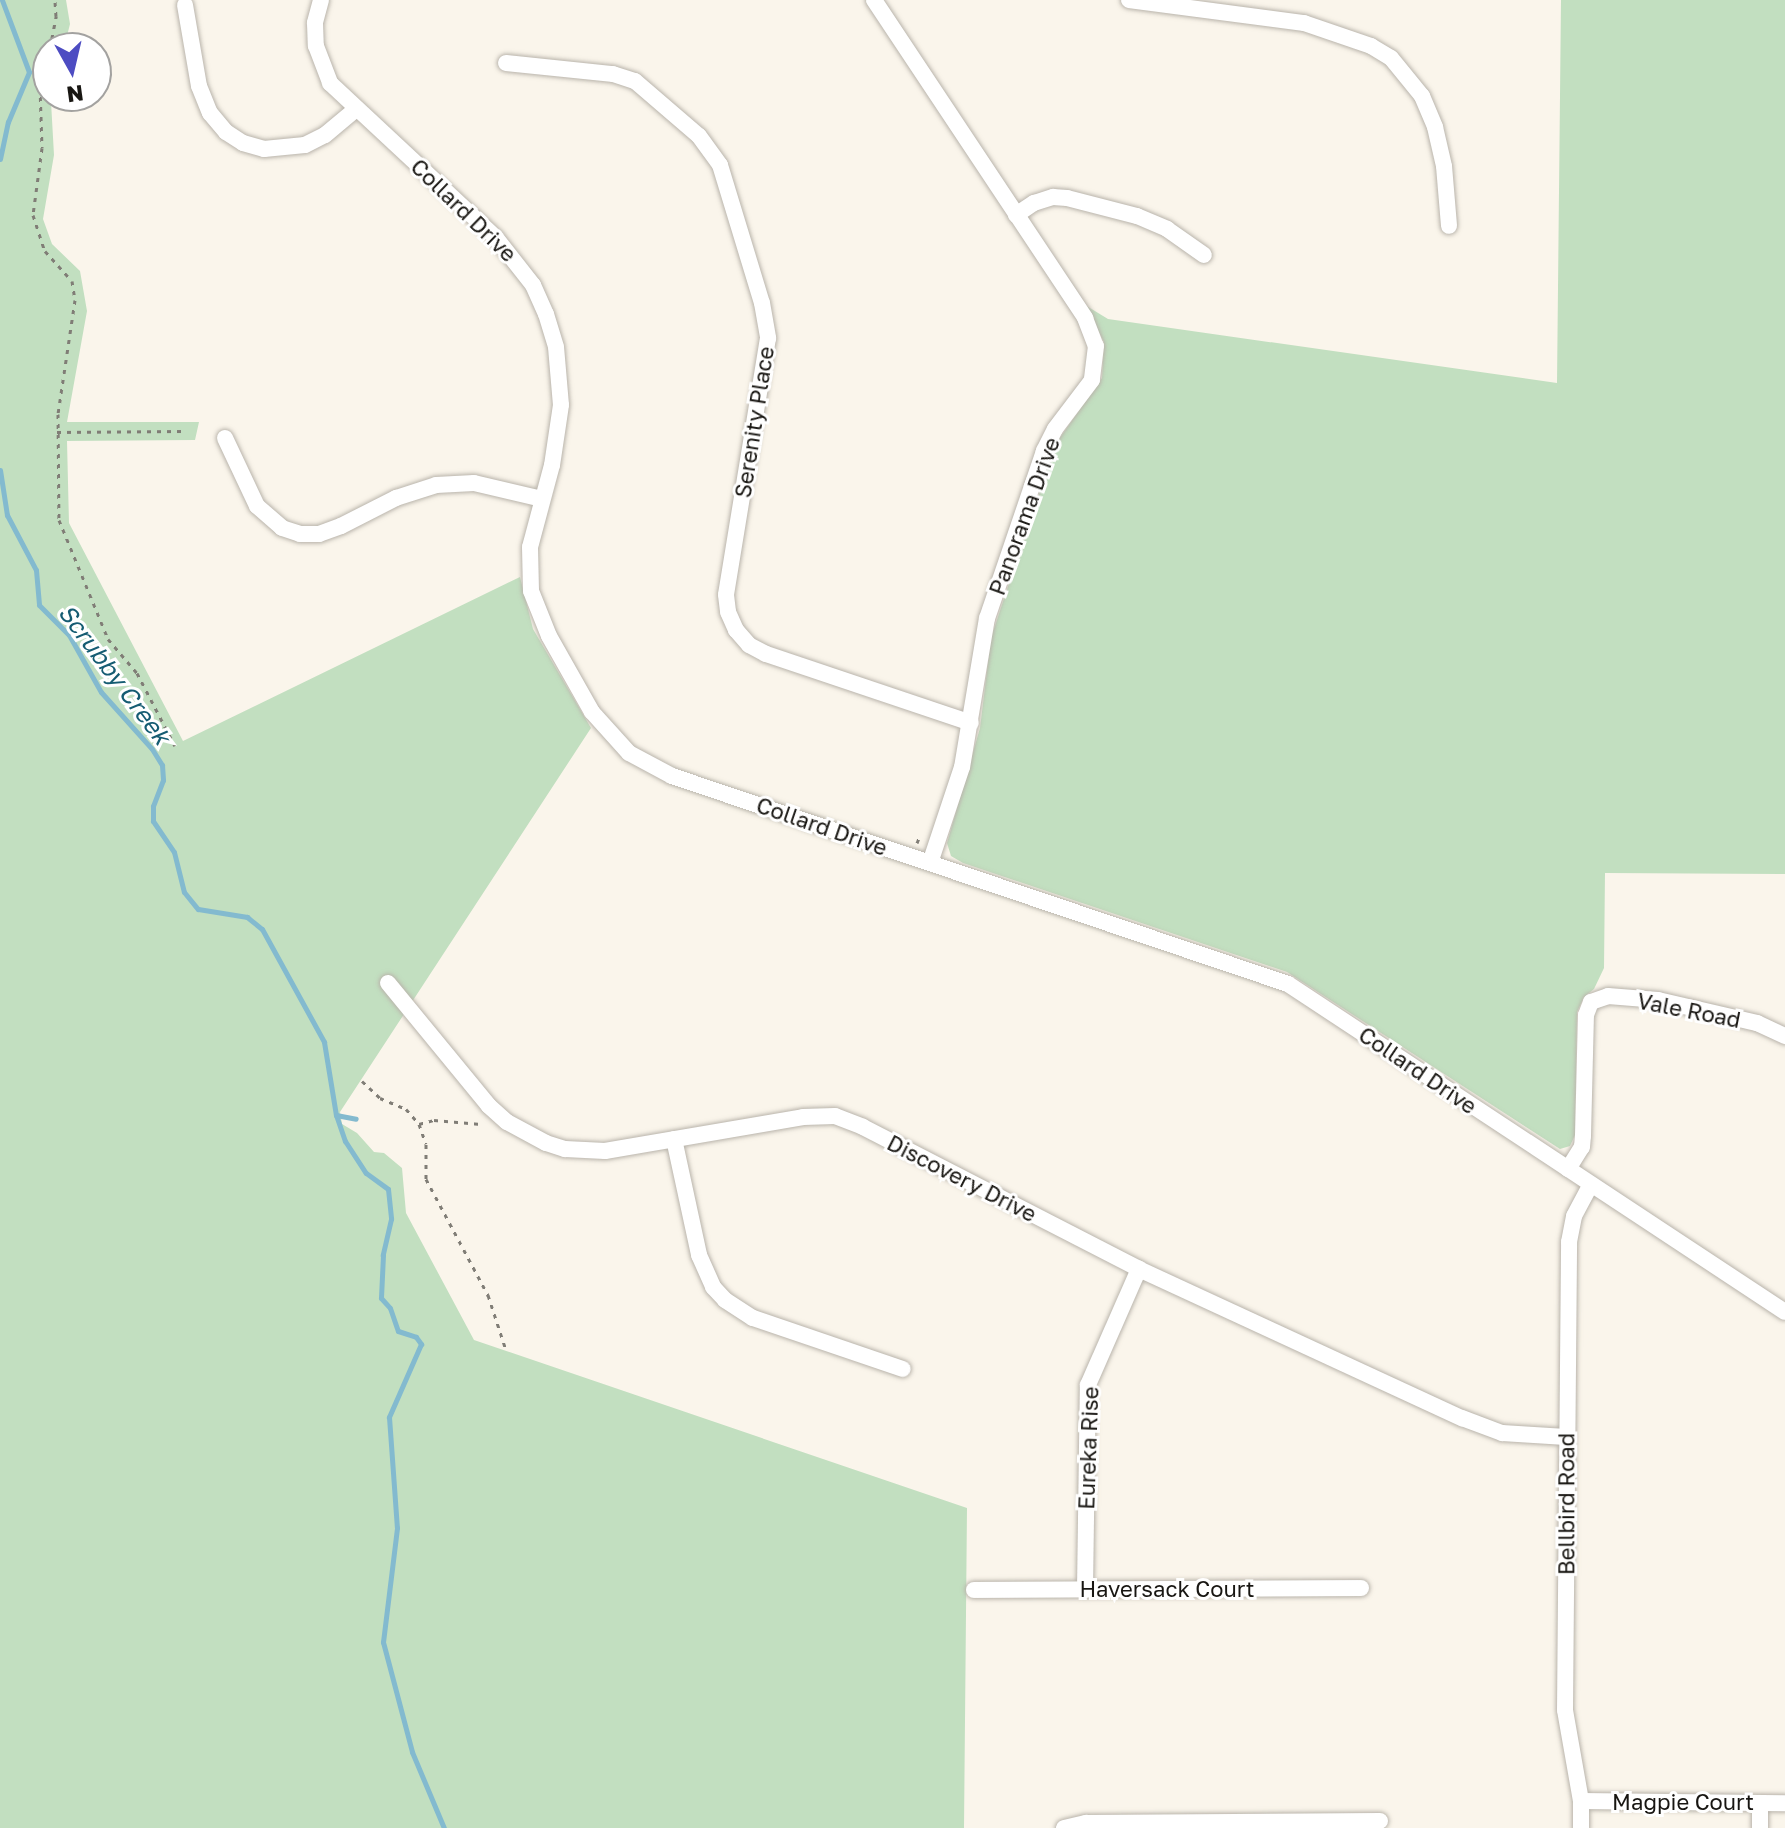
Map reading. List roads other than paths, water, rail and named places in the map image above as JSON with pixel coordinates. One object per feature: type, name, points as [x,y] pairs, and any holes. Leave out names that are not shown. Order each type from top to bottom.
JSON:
[{"type":"street","name":"Collard Drive","points":[[321,0],[315,23],[321,65],[330,83],[496,238],[533,285],[550,325],[561,374],[559,433],[542,499],[529,571],[537,613],[592,712],[614,740],[638,760],[672,776],[1288,984],[1785,1312]]},
{"type":"street","name":"Panorama Drive","points":[[874,0],[1085,318],[1096,346],[1092,380],[1055,429],[1035,475],[981,639],[971,723],[962,767],[930,863]]},
{"type":"street","points":[[1129,0],[1290,20],[1371,46],[1391,58],[1422,96],[1435,127],[1444,166],[1449,226]]},
{"type":"street","points":[[185,5],[199,86],[210,113],[234,137],[264,149],[305,145],[325,135],[356,109]]},
{"type":"street","name":"Serenity Place","points":[[506,63],[613,74],[635,81],[699,136],[720,165],[762,303],[768,338],[726,595],[728,612],[736,630],[749,645],[766,654],[971,723]]},
{"type":"street","points":[[1016,215],[1034,203],[1053,197],[1067,198],[1137,216],[1167,229],[1204,255]]},
{"type":"street","points":[[225,438],[257,506],[282,528],[300,534],[319,534],[396,498],[436,485],[474,483],[542,499]]},
{"type":"street","name":"Discovery Drive","points":[[388,983],[464,1080],[507,1122],[527,1135],[565,1149],[584,1151],[803,1117],[835,1116],[863,1127],[1139,1269],[1486,1428],[1519,1435],[1566,1437]]},
{"type":"street","name":"Vale Road","points":[[1568,1169],[1582,1147],[1586,1015],[1591,1002],[1608,996],[1658,1000],[1757,1023],[1785,1036]]},
{"type":"street","points":[[674,1139],[699,1255],[713,1287],[725,1300],[753,1318],[903,1369]]},
{"type":"street","name":"Bellbird Road","points":[[1581,1828],[1581,1801],[1565,1710],[1569,1242],[1574,1216],[1591,1184]]},
{"type":"street","name":"Eureka Rise","points":[[1085,1590],[1088,1385],[1139,1269]]},
{"type":"street","name":"Haversack Court","points":[[974,1590],[1361,1588]]},
{"type":"street","name":"Magpie Court","points":[[1581,1801],[1785,1803]]},
{"type":"street","points":[[1760,1803],[1760,1828]]},
{"type":"street","points":[[1064,1828],[1086,1823],[1380,1821]]},
{"type":"waterway","name":"Scrubby Creek","points":[[0,159],[8,122],[29,72],[2,0]]},
{"type":"waterway","name":"Scrubby Creek","points":[[0,470],[7,515],[36,570],[39,605],[69,635],[101,692],[152,749],[162,765],[163,780],[153,806],[153,821],[174,852],[184,892],[198,909],[247,917],[262,929],[324,1042],[336,1115],[345,1141],[366,1173],[388,1189],[391,1219],[383,1255],[381,1298],[390,1308],[398,1331],[416,1337],[421,1344],[389,1417],[397,1528],[383,1642],[412,1752],[444,1828]]},
{"type":"waterway","points":[[336,1115],[356,1119]]}]
